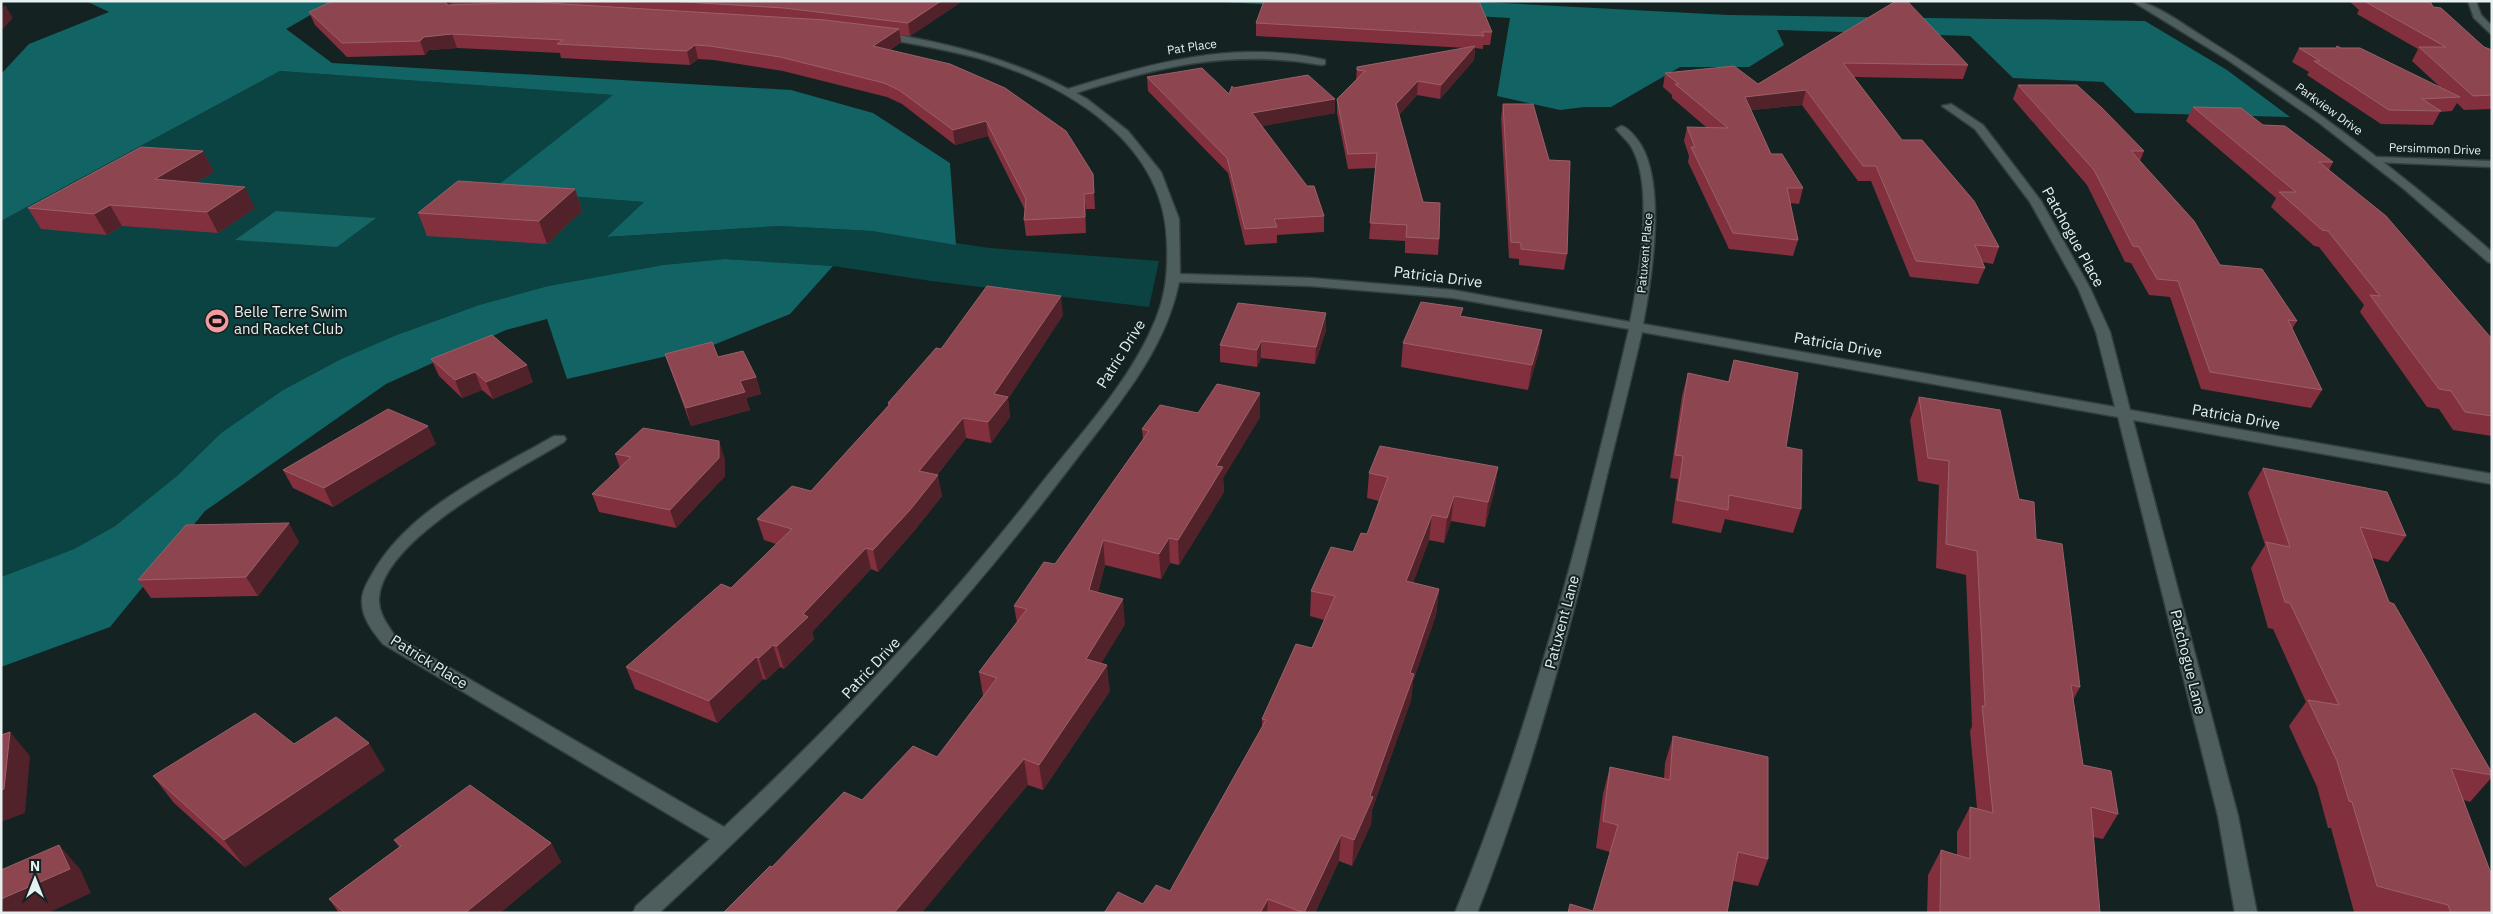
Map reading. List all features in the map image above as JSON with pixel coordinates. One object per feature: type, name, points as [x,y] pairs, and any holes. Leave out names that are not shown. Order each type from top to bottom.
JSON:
[{"type":"street","name":"Parkview Drive","points":[[2136,1],[2207,42],[2293,99],[2378,160],[2492,259]]},
{"type":"street","points":[[2472,1],[2477,16],[2492,32]]},
{"type":"street","name":"Patric Drive","points":[[644,913],[726,838],[902,660],[1021,521],[1063,467],[1141,359],[1158,326],[1174,278],[1176,252],[1173,211],[1152,167],[1137,146],[1115,124],[1069,92],[1013,67],[968,53],[922,42],[866,33]]},
{"type":"street","name":"Pat Place","points":[[1069,92],[1140,70],[1208,56],[1270,54],[1322,62]]},
{"type":"street","name":"Patchogue Place","points":[[1946,106],[1970,119],[1987,136],[2035,201],[2055,234],[2084,288],[2103,332],[2125,413]]},
{"type":"street","name":"Patuxent Place","points":[[1621,129],[1634,143],[1642,156],[1647,187],[1648,243],[1637,325]]},
{"type":"street","name":"Persimmon Drive","points":[[2378,160],[2492,164]]},
{"type":"street","name":"Patricia Drive","points":[[1174,278],[1311,282],[1417,289],[1637,325],[2492,479]]},
{"type":"street","name":"Patuxent Lane","points":[[1466,913],[1485,868],[1528,746],[1566,612],[1637,325]]},
{"type":"street","name":"Patchogue Lane","points":[[2125,413],[2228,816],[2246,913]]},
{"type":"street","name":"Patrick Place","points":[[559,439],[467,494],[425,523],[403,542],[388,559],[376,580],[369,598],[373,616],[389,640],[726,838]]},
{"type":"shaded area","points":[[86,1],[335,1],[286,29],[332,63],[791,90],[873,113],[950,163],[956,245],[872,231],[779,226],[607,237],[644,202],[492,190],[613,95],[280,71],[1,221],[1,74],[29,44],[109,12]]},
{"type":"shaded area","points":[[1205,1],[1465,1],[1728,15],[2145,21],[2227,70],[2290,117],[2135,113],[2103,82],[2013,78],[1970,36],[1777,30],[1784,45],[1749,67],[1680,67],[1611,107],[1585,107],[1560,110],[1497,96],[1510,18]]},
{"type":"shaded area","name":"Belle Terre Swim and Racket Club","points":[[280,71],[614,95],[493,190],[645,202],[608,237],[779,226],[872,231],[990,248],[1159,261],[1149,307],[931,281],[833,266],[725,259],[663,265],[548,286],[479,305],[394,336],[341,359],[283,390],[221,433],[178,475],[115,526],[74,549],[1,577],[1,221]]},
{"type":"shaded area","points":[[276,211],[376,218],[337,247],[235,240]]},
{"type":"shaded area","points":[[725,259],[833,266],[790,314],[711,346],[567,379],[547,319],[506,330],[386,384],[205,511],[110,627],[1,667],[1,577],[74,549],[115,526],[178,475],[221,433],[283,390],[341,359],[394,336],[479,305],[548,286],[663,265]]},
{"type":"building","points":[[333,1],[444,1],[448,5],[531,2],[825,20],[899,29],[873,46],[950,64],[1005,88],[1066,131],[1093,174],[1094,193],[1084,194],[1085,217],[1024,220],[1026,199],[986,121],[953,130],[899,90],[884,83],[780,57],[710,46],[695,45],[687,51],[557,44],[563,40],[452,34],[424,37],[420,41],[342,43],[309,12]]},
{"type":"building","points":[[668,1],[941,1],[908,23],[784,8]]},
{"type":"building","points":[[1264,1],[1479,1],[1492,32],[1482,32],[1484,36],[1256,23]]},
{"type":"building","points":[[1896,1],[1907,1],[1968,65],[1843,63],[1902,140],[1922,140],[1974,201],[1999,247],[1975,245],[1985,268],[1916,261],[1876,166],[1863,166],[1806,90],[1745,97],[1771,154],[1782,154],[1803,188],[1787,188],[1798,240],[1733,233],[1691,147],[1695,147],[1687,127],[1728,128],[1675,84],[1679,84],[1665,73],[1734,66],[1758,84]]},
{"type":"building","points":[[2364,1],[2430,1],[2433,7],[2441,8],[2484,47],[2492,50],[2492,95],[2473,96],[2419,47],[2446,47]]},
{"type":"building","points":[[1475,46],[1441,85],[1418,81],[1396,104],[1423,202],[1440,203],[1439,239],[1406,237],[1407,225],[1370,223],[1377,153],[1348,154],[1337,99],[1365,71],[1357,70],[1357,67]]},
{"type":"building","points":[[2337,46],[2341,48],[2360,48],[2460,97],[2422,99],[2441,111],[2389,110],[2314,61],[2320,61],[2299,48],[2336,48]]},
{"type":"building","points":[[1202,68],[1229,94],[1232,86],[1233,88],[1308,75],[1335,99],[1252,113],[1307,186],[1314,186],[1324,216],[1274,219],[1277,227],[1245,229],[1227,158],[1147,77]]},
{"type":"building","points":[[2018,85],[2077,85],[2103,109],[2144,151],[2131,151],[2194,221],[2220,265],[2262,269],[2297,321],[2288,320],[2322,390],[2210,372],[2178,281],[2157,279],[2139,247],[2133,246],[2094,170]]},
{"type":"building","points":[[1503,104],[1533,104],[1549,160],[1570,161],[1567,254],[1521,249],[1521,243],[1511,242]]},
{"type":"building","points":[[2193,107],[2241,108],[2263,125],[2285,126],[2333,162],[2319,162],[2386,216],[2492,339],[2492,416],[2465,412],[2451,391],[2439,389],[2370,295],[2380,296],[2328,231],[2322,230],[2279,192],[2296,192]]},
{"type":"building","points":[[141,147],[203,151],[155,179],[245,187],[207,212],[110,205],[94,214],[28,208]]},
{"type":"building","points":[[458,181],[575,189],[539,221],[418,213]]},
{"type":"building","points":[[987,286],[1061,296],[994,394],[1008,397],[988,422],[963,418],[919,471],[938,475],[910,510],[873,550],[866,548],[803,614],[808,617],[777,646],[773,645],[759,658],[756,657],[709,701],[626,667],[721,584],[731,588],[792,529],[757,519],[792,486],[811,491],[890,404],[888,403],[936,348],[941,349]]},
{"type":"building","points":[[1421,302],[1463,308],[1460,316],[1542,330],[1532,365],[1403,343]]},
{"type":"building","points":[[1238,303],[1326,313],[1316,347],[1261,341],[1257,350],[1220,345]]},
{"type":"building","points":[[492,335],[527,365],[486,382],[475,372],[455,380],[431,359]]},
{"type":"building","points":[[712,342],[718,357],[743,351],[756,377],[740,381],[745,392],[686,408],[665,354]]},
{"type":"building","points":[[1734,360],[1798,373],[1786,447],[1802,450],[1801,509],[1729,495],[1728,510],[1677,500],[1683,456],[1675,455],[1688,373],[1729,382]]},
{"type":"building","points":[[1217,384],[1260,393],[1216,466],[1223,467],[1178,540],[1169,538],[1159,554],[1103,540],[1089,590],[1123,599],[1086,659],[1107,665],[1039,765],[1024,759],[894,913],[723,913],[770,866],[772,867],[844,792],[862,800],[913,746],[937,757],[997,678],[979,672],[1027,609],[1014,606],[1044,562],[1055,564],[1149,431],[1142,429],[1160,405],[1198,413]]},
{"type":"building","points":[[1919,397],[2000,410],[2019,499],[2034,502],[2036,539],[2062,544],[2080,687],[2071,685],[2083,765],[2111,771],[2118,814],[2091,807],[2100,913],[1940,913],[1941,850],[1970,859],[1970,807],[1993,813],[1982,706],[1985,706],[1977,551],[1946,544],[1949,461],[1928,458]]},
{"type":"building","points":[[388,409],[428,426],[324,488],[283,470]]},
{"type":"building","points":[[643,428],[719,441],[719,458],[670,510],[592,494],[631,457],[615,454]]},
{"type":"building","points":[[1380,446],[1498,467],[1488,502],[1454,496],[1447,518],[1432,515],[1406,581],[1439,589],[1410,673],[1414,674],[1370,796],[1373,797],[1354,840],[1341,835],[1304,913],[1268,899],[1260,913],[1104,913],[1118,892],[1143,904],[1156,885],[1170,891],[1266,720],[1262,719],[1296,644],[1312,648],[1335,596],[1311,591],[1331,547],[1353,552],[1361,533],[1367,534],[1388,477],[1369,473]]},
{"type":"building","points":[[2263,468],[2387,492],[2406,536],[2360,527],[2389,602],[2394,604],[2492,773],[2492,775],[2451,768],[2492,876],[2492,913],[2451,913],[2448,905],[2377,886],[2352,802],[2349,801],[2337,761],[2308,700],[2339,705],[2290,603],[2285,602],[2266,542],[2290,547]]},
{"type":"building","points":[[289,523],[246,577],[138,580],[186,525]]},
{"type":"building","points":[[255,713],[294,744],[336,717],[369,743],[224,840],[153,776]]},
{"type":"building","points":[[10,732],[4,789],[1,790],[1,735]]},
{"type":"building","points":[[1673,736],[1768,757],[1768,859],[1738,852],[1727,913],[1568,913],[1570,904],[1593,911],[1618,825],[1603,821],[1610,767],[1670,780]]},
{"type":"building","points":[[470,785],[551,843],[465,913],[345,913],[329,899],[401,846],[394,840]]},
{"type":"building","points":[[59,845],[70,869],[1,899],[1,870]]},
{"type":"place","name":"Belle Terre Swim and Racket Club","points":[[217,321]]}]
